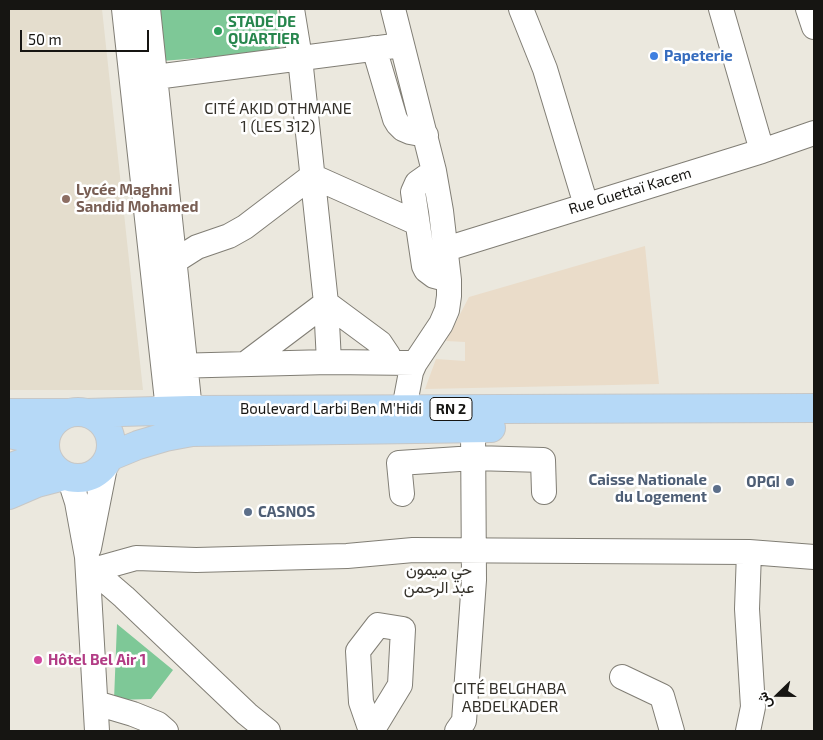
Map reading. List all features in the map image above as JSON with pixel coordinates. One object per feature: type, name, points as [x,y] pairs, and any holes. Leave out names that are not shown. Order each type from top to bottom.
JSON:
[{"type":"main road","name":"Boulevard Larbi Ben M'Hidi","points":[[108,460],[138,445],[165,437],[183,418],[404,409],[814,408]]},
{"type":"main road","name":"Boulevard Larbi Ben M'Hidi","points":[[9,413],[78,413],[473,428],[814,424]]},
{"type":"main road","points":[[9,495],[37,483],[67,476],[86,477],[94,474],[108,460],[111,446],[110,436],[105,425],[97,418],[78,413],[60,416],[47,431],[45,448],[50,463],[56,470],[67,476]]},
{"type":"main road","points":[[9,434],[45,448]]},
{"type":"main road","points":[[9,468],[45,448]]},
{"type":"street","points":[[124,9],[131,80],[161,237],[175,366],[183,418]]},
{"type":"street","points":[[148,9],[155,77],[161,237]]},
{"type":"street","points":[[292,9],[300,58],[326,303],[329,362]]},
{"type":"street","points":[[393,9],[434,171],[449,280],[447,310],[442,324],[415,363],[411,372],[404,409]]},
{"type":"street","points":[[521,9],[544,69],[586,205]]},
{"type":"street","points":[[721,9],[762,151]]},
{"type":"street","points":[[808,9],[814,27]]},
{"type":"street","points":[[131,80],[402,45]]},
{"type":"street","points":[[374,48],[395,119],[403,129],[426,135]]},
{"type":"street","name":"Rue Guettaï Kacem","points":[[446,249],[762,151],[814,133]]},
{"type":"street","points":[[434,171],[421,180],[413,192],[424,266],[434,276],[449,280]]},
{"type":"street","points":[[312,176],[418,223]]},
{"type":"street","points":[[164,262],[197,247],[229,236],[245,227],[312,176]]},
{"type":"street","points":[[161,237],[197,247]]},
{"type":"street","points":[[326,303],[380,343],[390,362]]},
{"type":"street","points":[[244,364],[326,303]]},
{"type":"street","points":[[175,366],[329,362],[415,363]]},
{"type":"street","points":[[467,728],[474,580],[473,428]]},
{"type":"street","points":[[402,494],[399,463],[474,458],[543,460],[544,492]]},
{"type":"street","points":[[89,564],[108,460]]},
{"type":"street","points":[[67,476],[77,502],[89,564],[97,731]]},
{"type":"street","points":[[89,564],[136,558],[196,560],[347,556],[413,550],[748,552],[814,557]]},
{"type":"street","points":[[748,552],[747,609],[753,707],[748,731]]},
{"type":"street","points":[[89,564],[247,714],[268,731]]},
{"type":"street","points":[[622,677],[662,696],[672,731]]},
{"type":"street","points":[[96,703],[132,714],[161,729]]},
{"type":"shaded area","name":"Lycée Maghni Sandid Mohamed","points":[[9,9],[102,9],[143,390],[9,390]]},
{"type":"shaded area","points":[[645,246],[659,384],[425,389],[436,359],[465,361],[465,342],[446,341],[469,297]]},
{"type":"green space","name":"STADE DE QUARTIER","points":[[155,9],[277,9],[280,52],[161,61]]},
{"type":"green space","points":[[117,624],[173,670],[151,699],[114,700]]},
{"type":"place","name":"STADE DE QUARTIER","points":[[218,31]]},
{"type":"place","name":"Papeterie","points":[[654,56]]},
{"type":"place","name":"Lycée Maghni Sandid Mohamed","points":[[66,199]]},
{"type":"place","name":"OPGI","points":[[790,482]]},
{"type":"place","name":"Caisse Nationale du Logement","points":[[717,489]]},
{"type":"place","name":"CASNOS","points":[[248,512]]},
{"type":"place","name":"Hôtel Bel Air 1","points":[[38,660]]},
{"type":"district","name":"CITÉ AKID OTHMANE 1 (LES 312)","points":[[278,118]]},
{"type":"district","name":"حي ميمون عبد الرحمن","points":[[439,579]]},
{"type":"district","name":"CITÉ BELGHABA ABDELKADER","points":[[510,698]]}]
